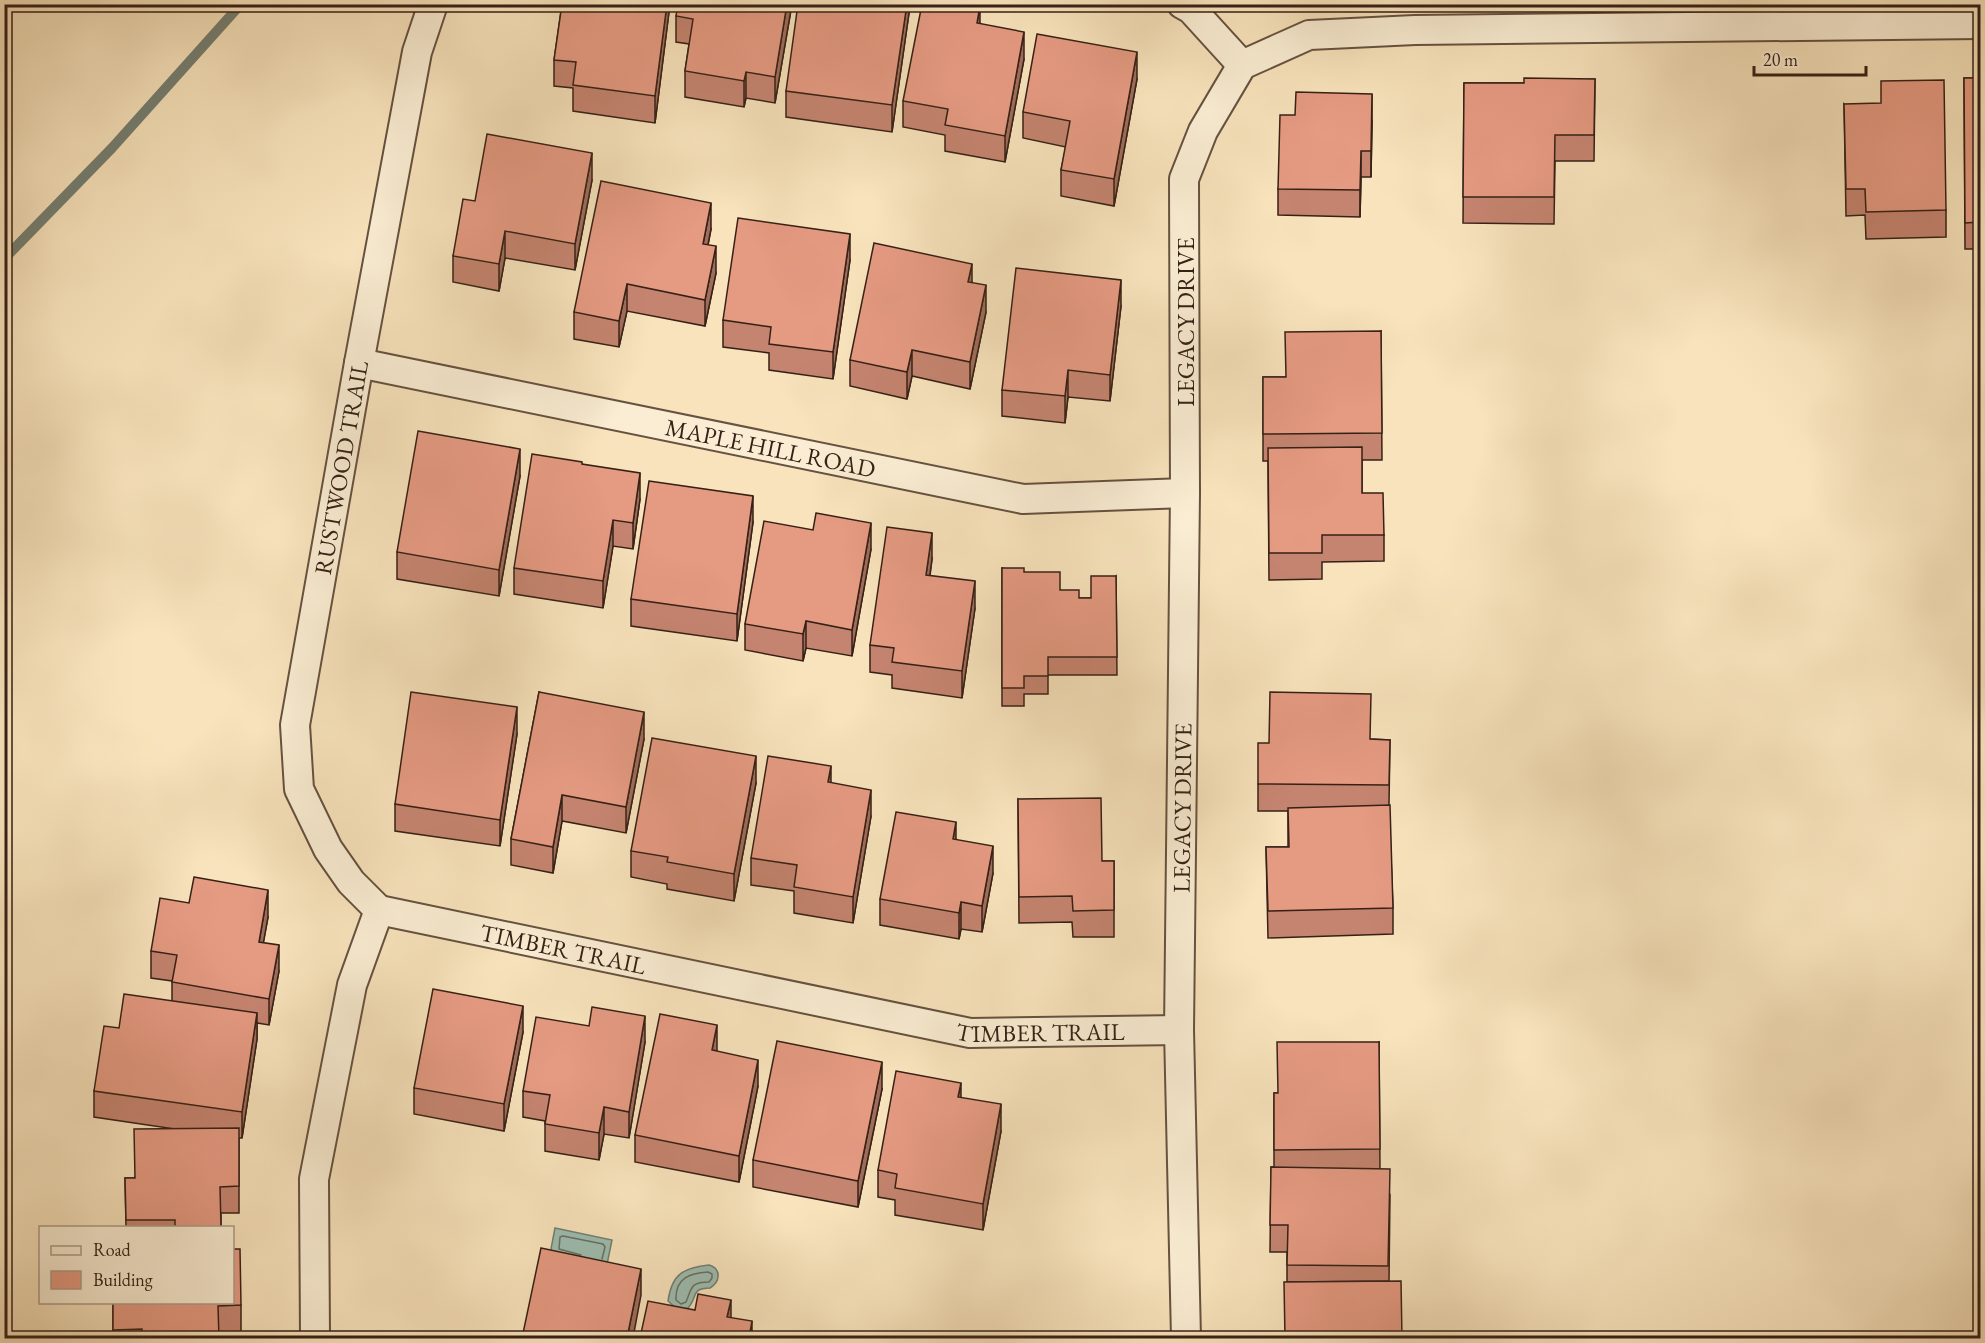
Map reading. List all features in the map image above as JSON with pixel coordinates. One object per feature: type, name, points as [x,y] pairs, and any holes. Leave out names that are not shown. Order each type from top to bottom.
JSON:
[{"type":"street","name":"RUSTWOOD TRAIL","points":[[379,910],[351,882],[328,849],[299,789],[295,725],[358,363],[417,52],[433,4]]},
{"type":"street","points":[[1182,4],[1191,9],[1242,65],[1308,35],[1320,34],[1415,30],[1980,24]]},
{"type":"street","name":"LEGACY DRIVE","points":[[1186,1338],[1179,1030],[1185,493],[1184,179],[1203,131],[1242,65]]},
{"type":"street","name":"MAPLE HILL ROAD","points":[[358,363],[1023,499],[1185,493]]},
{"type":"street","points":[[315,1338],[314,1179],[352,985],[379,910]]},
{"type":"street","name":"TIMBER TRAIL","points":[[379,910],[970,1033],[1179,1030]]},
{"type":"water","points":[[555,1228],[612,1240],[604,1279],[550,1254]]},
{"type":"water","points":[[709,1265],[718,1272],[718,1279],[710,1288],[699,1290],[686,1310],[677,1309],[668,1301],[676,1278],[686,1270]]},
{"type":"building","points":[[562,4],[667,4],[655,96],[573,85],[576,62],[554,60]]},
{"type":"building","points":[[678,4],[787,4],[775,77],[746,72],[744,81],[685,71],[693,19],[676,16]]},
{"type":"building","points":[[798,4],[907,4],[892,105],[786,91]]},
{"type":"building","points":[[922,4],[980,6],[977,23],[1024,32],[1005,136],[945,125],[948,109],[903,101]]},
{"type":"building","points":[[1037,34],[1137,52],[1114,179],[1061,170],[1070,121],[1023,112]]},
{"type":"building","points":[[1524,78],[1595,79],[1594,135],[1555,135],[1554,197],[1463,197],[1464,83],[1524,83]]},
{"type":"building","points":[[1964,78],[1980,78],[1980,222],[1965,223]]},
{"type":"building","points":[[1944,80],[1946,210],[1866,212],[1865,189],[1846,189],[1844,104],[1881,103],[1881,81]]},
{"type":"building","points":[[1296,92],[1372,94],[1371,151],[1361,151],[1360,190],[1278,189],[1280,115],[1295,115]]},
{"type":"building","points":[[487,134],[592,153],[575,244],[505,231],[499,264],[453,256],[463,199],[475,201]]},
{"type":"building","points":[[601,181],[711,203],[703,244],[716,246],[705,300],[627,284],[619,321],[574,312]]},
{"type":"building","points":[[738,218],[850,234],[833,352],[769,344],[771,327],[723,320]]},
{"type":"building","points":[[874,243],[972,264],[968,282],[986,285],[970,362],[912,350],[907,372],[850,360]]},
{"type":"building","points":[[1016,268],[1121,280],[1110,375],[1068,370],[1065,396],[1002,390]]},
{"type":"building","points":[[1381,331],[1382,433],[1263,434],[1263,377],[1286,377],[1285,332]]},
{"type":"building","points":[[418,431],[520,449],[499,570],[397,552]]},
{"type":"building","points":[[1362,447],[1362,493],[1383,493],[1384,535],[1322,535],[1322,553],[1269,553],[1268,448]]},
{"type":"building","points":[[532,454],[640,473],[633,523],[613,520],[603,581],[514,568]]},
{"type":"building","points":[[649,481],[753,496],[737,614],[631,599]]},
{"type":"building","points":[[816,513],[871,523],[852,630],[806,621],[803,634],[745,624],[764,521],[813,530]]},
{"type":"building","points":[[887,527],[932,533],[926,575],[975,581],[962,671],[892,662],[894,648],[870,645]]},
{"type":"building","points":[[1002,568],[1024,568],[1024,572],[1060,572],[1060,590],[1079,590],[1079,598],[1091,598],[1091,576],[1116,576],[1117,657],[1048,657],[1048,676],[1024,676],[1024,688],[1002,688]]},
{"type":"building","points":[[411,692],[517,707],[500,820],[395,804]]},
{"type":"building","points":[[539,692],[644,712],[626,807],[562,795],[553,847],[511,839]]},
{"type":"building","points":[[1270,692],[1371,694],[1370,739],[1390,740],[1389,785],[1258,784],[1258,743],[1269,743]]},
{"type":"building","points":[[652,738],[756,756],[734,874],[667,862],[668,857],[631,851]]},
{"type":"building","points":[[768,756],[831,766],[828,782],[871,790],[853,897],[794,887],[797,865],[751,858]]},
{"type":"building","points":[[1101,798],[1102,861],[1114,861],[1114,910],[1073,911],[1072,896],[1019,897],[1018,799]]},
{"type":"building","points":[[1390,805],[1393,908],[1268,911],[1266,847],[1289,847],[1288,808]]},
{"type":"building","points":[[896,812],[956,822],[953,839],[993,846],[982,906],[961,902],[959,913],[880,899]]},
{"type":"building","points":[[194,877],[268,890],[259,942],[279,945],[269,999],[172,982],[177,955],[151,951],[160,898],[189,903]]},
{"type":"building","points":[[433,989],[523,1006],[504,1104],[414,1088]]},
{"type":"building","points":[[124,994],[257,1013],[242,1112],[94,1091],[104,1026],[119,1028]]},
{"type":"building","points":[[592,1007],[645,1016],[629,1112],[604,1107],[599,1133],[545,1124],[550,1095],[523,1091],[536,1017],[589,1026]]},
{"type":"building","points":[[660,1014],[717,1025],[712,1050],[758,1060],[739,1156],[635,1135]]},
{"type":"building","points":[[777,1041],[882,1062],[858,1181],[753,1160]]},
{"type":"building","points":[[1277,1042],[1379,1042],[1380,1149],[1274,1150],[1274,1093],[1278,1093]]},
{"type":"building","points":[[896,1071],[961,1083],[958,1097],[1001,1104],[983,1204],[895,1188],[897,1174],[878,1170]]},
{"type":"building","points":[[239,1128],[239,1186],[220,1187],[221,1226],[175,1226],[175,1220],[126,1220],[125,1178],[135,1178],[134,1129]]},
{"type":"building","points":[[1271,1167],[1390,1169],[1388,1266],[1287,1265],[1288,1225],[1270,1225]]},
{"type":"building","points":[[541,1248],[641,1269],[627,1338],[522,1338]]},
{"type":"building","points":[[234,1249],[240,1249],[241,1305],[218,1306],[219,1338],[142,1338],[142,1329],[113,1330],[113,1304],[234,1304]]},
{"type":"building","points":[[1401,1281],[1402,1338],[1285,1338],[1284,1282]]},
{"type":"building","points":[[698,1294],[731,1300],[727,1317],[752,1321],[749,1338],[640,1338],[648,1301],[695,1310]]},
{"type":"waterway","points":[[4,259],[112,148],[241,4]]}]
